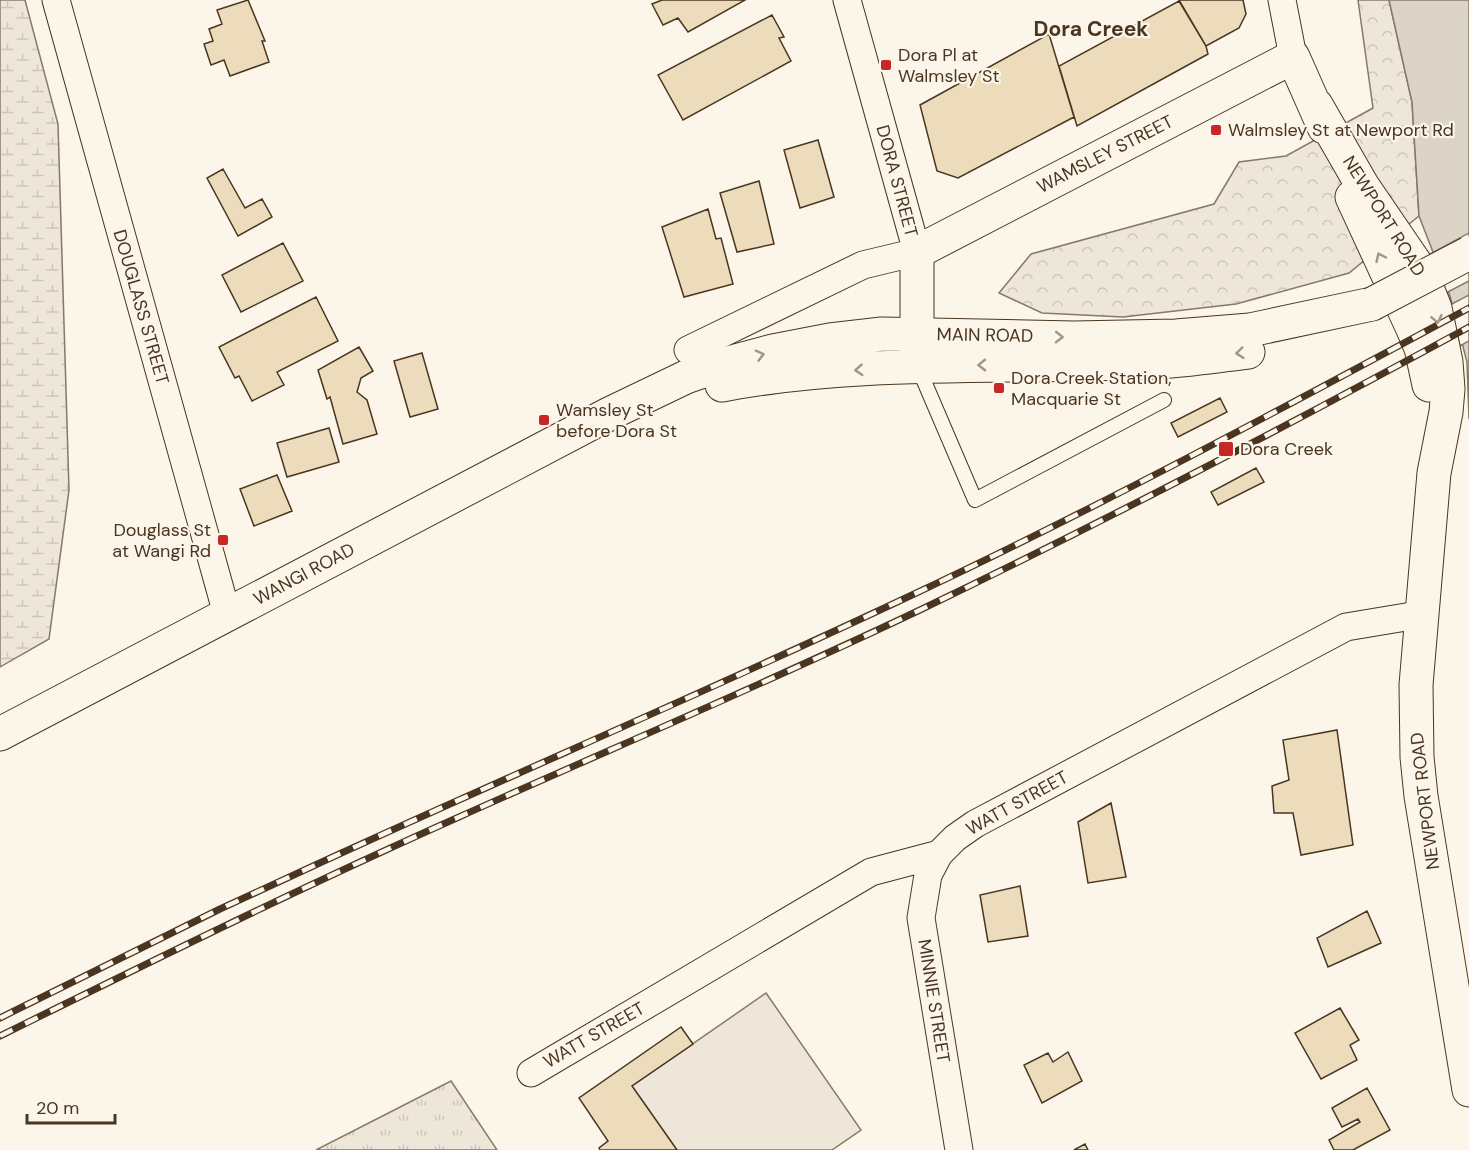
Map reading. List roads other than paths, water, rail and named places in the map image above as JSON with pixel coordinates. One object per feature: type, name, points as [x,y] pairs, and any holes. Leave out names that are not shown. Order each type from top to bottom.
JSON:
[{"type":"street","name":"DOUGLASS STREET","points":[[56,0],[227,614]]},
{"type":"street","name":"DORA STREET","points":[[847,0],[917,252],[917,350]]},
{"type":"street","points":[[1282,0],[1293,57]]},
{"type":"street","name":"WAMSLEY STREET","points":[[917,252],[1293,57]]},
{"type":"street","name":"NEWPORT ROAD","points":[[1293,57],[1316,105],[1350,193],[1421,348],[1430,392],[1434,473],[1424,614],[1416,685],[1417,758],[1421,796],[1469,1090]]},
{"type":"street","points":[[688,350],[863,265],[917,252]]},
{"type":"street","name":"MAIN ROAD","points":[[917,350],[1062,364],[1172,361],[1258,351],[1290,343],[1372,304],[1469,253]]},
{"type":"street","name":"WANGI ROAD","points":[[0,734],[609,414],[710,387],[917,350]]},
{"type":"street","name":"WATT STREET","points":[[531,1073],[872,872],[939,854],[955,838],[975,824],[1346,627],[1424,614]]},
{"type":"street","name":"MINNIE STREET","points":[[939,854],[928,874],[921,918],[959,1150]]},
{"type":"lane","points":[[917,350],[975,500],[1164,400]]},
{"type":"railway","points":[[0,1018],[220,909],[762,664],[983,561],[1192,455],[1469,308]]},
{"type":"railway","points":[[0,1036],[343,870],[749,689],[922,609],[1197,471],[1469,327]]},
{"type":"place","name":"Dora Pl at Walmsley St","points":[[886,65]]},
{"type":"place","name":"Walmsley St at Newport Rd","points":[[1216,130]]},
{"type":"place","name":"Dora Creek Station, Macquarie St","points":[[999,388]]},
{"type":"place","name":"Wamsley St before Dora St","points":[[544,420]]},
{"type":"place","name":"Dora Creek","points":[[1226,449]]},
{"type":"place","name":"Douglass St at Wangi Rd","points":[[223,540]]},
{"type":"district","name":"Dora Creek","points":[[1091,29]]}]
